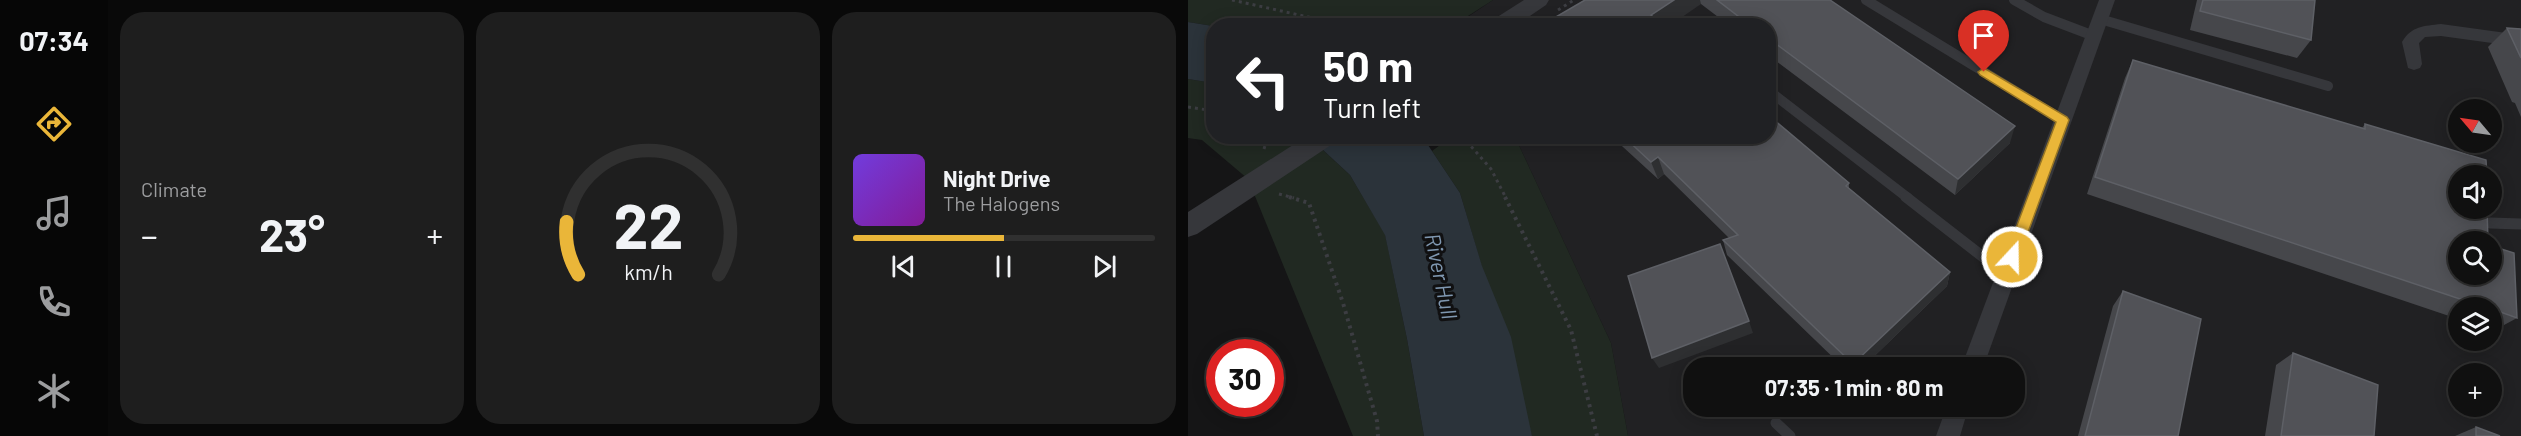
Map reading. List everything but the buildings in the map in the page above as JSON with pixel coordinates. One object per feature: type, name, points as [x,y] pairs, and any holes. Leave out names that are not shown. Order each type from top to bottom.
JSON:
[{"type":"street","points":[[1511,18],[1539,0]]},
{"type":"street","points":[[1976,357],[2107,0]]},
{"type":"street","points":[[2414,64],[2410,42],[2420,32],[2441,30],[2521,41]]},
{"type":"street","points":[[1188,226],[1314,144]]},
{"type":"street","points":[[1948,436],[1954,417]]},
{"type":"lane","points":[[1866,0],[2063,120]]},
{"type":"lane","points":[[2014,0],[2044,17],[2097,27],[2328,86]]},
{"type":"lane","points":[[1776,96],[2005,274]]},
{"type":"lane","points":[[2490,222],[2521,224]]},
{"type":"lane","points":[[1776,423],[1790,436]]},
{"type":"path","points":[[1232,0],[1313,18]]},
{"type":"path","points":[[1188,107],[1206,110]]},
{"type":"path","points":[[1469,144],[1491,169],[1571,330],[1597,436]]},
{"type":"path","points":[[1271,197],[1280,194],[1309,203],[1342,303],[1377,422],[1378,436]]},
{"type":"shaded area","points":[[1188,0],[1493,0],[1465,18],[1206,18],[1206,25],[1188,22]]},
{"type":"shaded area","points":[[1493,0],[2521,0],[2521,436],[1628,436],[1611,343],[1518,144],[1776,144],[1776,18],[1466,18]]},
{"type":"shaded area","points":[[1188,79],[1206,82],[1206,143],[1202,140],[1188,138]]},
{"type":"shaded area","points":[[1207,144],[1317,144],[1350,175],[1385,234],[1424,436],[1353,436],[1248,179]]},
{"type":"shaded area","points":[[1442,144],[1518,144],[1611,343],[1628,436],[1532,436],[1460,193],[1432,151]]},
{"type":"water","points":[[1188,22],[1206,25],[1206,82],[1188,79]]},
{"type":"water","name":"River Hull","points":[[1317,144],[1427,144],[1460,193],[1482,266],[1511,337],[1532,436],[1424,436],[1385,235],[1350,175]]},
{"type":"route","points":[[1984,72],[2063,120],[2012,257]]}]
